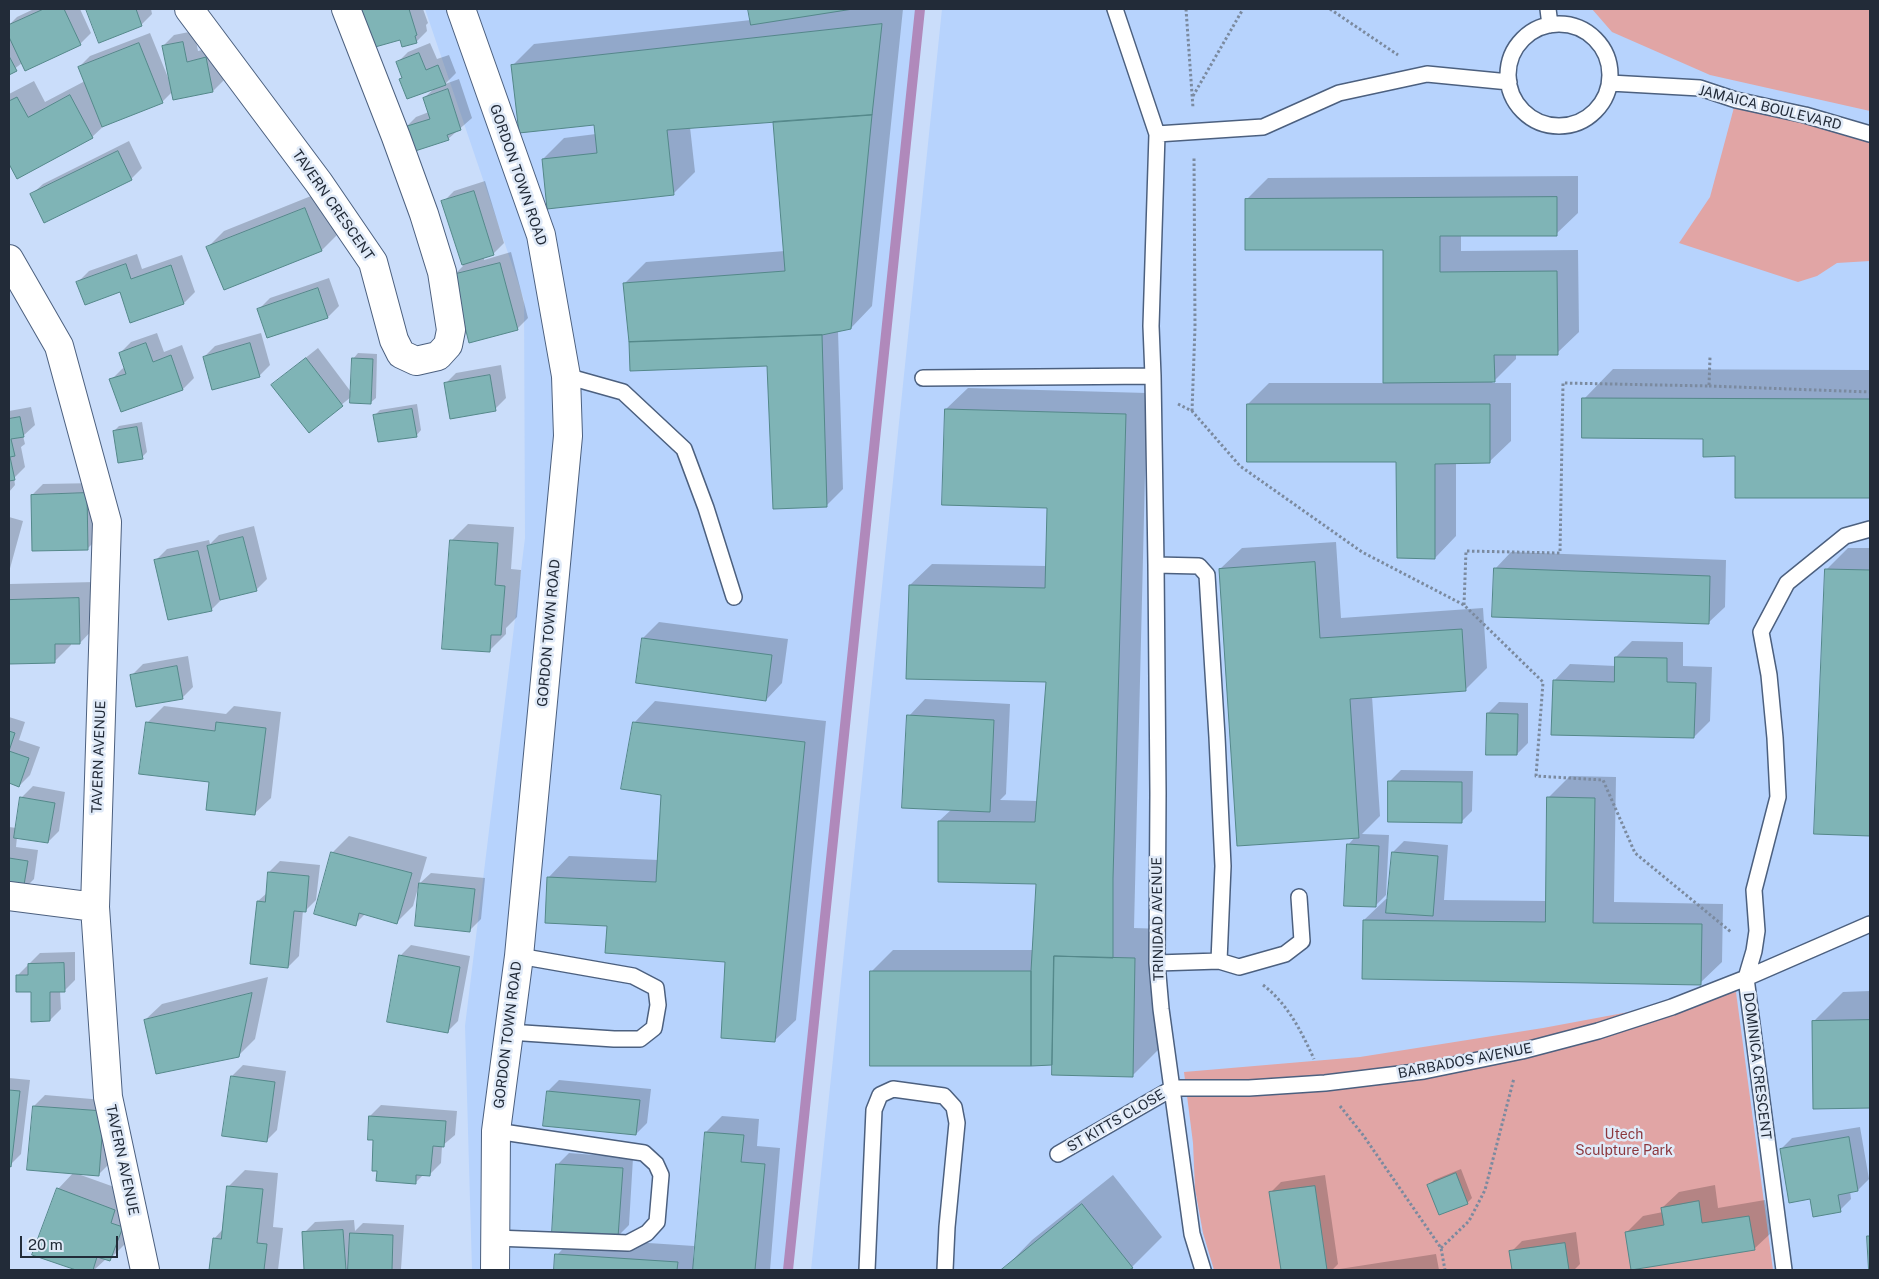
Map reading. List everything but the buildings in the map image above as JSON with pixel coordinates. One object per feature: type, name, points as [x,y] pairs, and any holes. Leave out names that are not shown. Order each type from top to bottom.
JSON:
[{"type":"street","name":"TAVERN CRESCENT","points":[[189,9],[319,183],[373,262],[394,340],[401,354],[416,361],[438,356],[448,345],[451,330],[442,272],[399,146],[346,9]]},
{"type":"street","name":"GORDON TOWN ROAD","points":[[461,9],[541,234],[566,376],[568,436],[519,956],[496,1131],[496,1270]]},
{"type":"street","name":"TAVERN AVENUE","points":[[9,258],[59,346],[107,522],[95,907],[108,1097],[145,1270]]},
{"type":"street","points":[[9,896],[95,907]]},
{"type":"lane","points":[[1115,9],[1157,134],[1263,128],[1339,93],[1427,74],[1509,82]]},
{"type":"lane","points":[[1548,9],[1550,25]]},
{"type":"lane","points":[[1567,24],[1582,29],[1596,38],[1605,51],[1610,67],[1610,83],[1605,98],[1595,111],[1582,120],[1567,125],[1550,125],[1535,120],[1523,110],[1513,97],[1509,82],[1508,66],[1514,51],[1523,39],[1535,30],[1550,25],[1567,24]]},
{"type":"lane","name":"JAMAICA BOULEVARD","points":[[1610,83],[1700,88],[1736,100],[1870,134]]},
{"type":"lane","name":"TRINIDAD AVENUE","points":[[1157,134],[1151,326],[1156,565],[1157,964],[1161,1009],[1192,1234],[1203,1270]]},
{"type":"lane","points":[[566,376],[623,392],[684,449],[706,508],[734,597]]},
{"type":"lane","points":[[923,378],[1153,383]]},
{"type":"lane","name":"DOMINICA CRESCENT","points":[[1784,1270],[1746,978],[1754,951],[1757,931],[1754,890],[1778,797],[1769,675],[1761,632],[1787,583],[1845,536],[1870,529]]},
{"type":"lane","points":[[1156,565],[1199,566],[1207,576],[1217,737],[1222,866],[1219,961]]},
{"type":"lane","points":[[1157,964],[1219,961],[1239,967],[1286,954],[1302,941],[1299,897]]},
{"type":"lane","name":"BARBADOS AVENUE","points":[[1173,1088],[1249,1088],[1325,1083],[1424,1071],[1522,1051],[1598,1031],[1672,1007],[1746,978],[1870,924]]},
{"type":"lane","points":[[509,1032],[614,1039],[640,1038],[654,1028],[658,1005],[656,988],[633,976],[519,956]]},
{"type":"lane","name":"ST KITTS CLOSE","points":[[1058,1154],[1173,1088]]},
{"type":"lane","points":[[867,1270],[874,1110],[880,1095],[893,1089],[944,1096],[954,1107],[957,1123],[947,1227],[945,1270]]},
{"type":"lane","points":[[495,1238],[628,1243],[647,1232],[656,1222],[661,1175],[656,1164],[644,1153],[496,1131]]},
{"type":"path","points":[[1186,9],[1194,131],[1195,327],[1192,411]]},
{"type":"path","points":[[1193,96],[1243,9]]},
{"type":"path","points":[[1330,9],[1427,74]]},
{"type":"path","points":[[1710,358],[1710,386]]},
{"type":"path","points":[[1153,383],[1192,411],[1240,466],[1362,552],[1464,605],[1543,682],[1536,776],[1604,780],[1635,853],[1754,951]]},
{"type":"path","points":[[1464,605],[1466,551],[1560,553],[1563,383],[1870,392]]},
{"type":"path","points":[[1239,967],[1275,995],[1299,1026],[1325,1083],[1441,1248],[1445,1270]]},
{"type":"path","points":[[1441,1248],[1469,1221],[1485,1190],[1522,1051]]},
{"type":"shaded area","points":[[425,9],[920,9],[788,1270],[472,1270],[465,1026],[525,538],[524,300]]},
{"type":"shaded area","points":[[942,9],[1870,9],[1870,1270],[811,1270]]},
{"type":"green space","points":[[1592,9],[1870,9],[1870,111],[1710,75],[1612,32]]},
{"type":"green space","points":[[1736,100],[1870,134],[1870,261],[1837,263],[1817,276],[1798,282],[1679,243],[1710,197]]},
{"type":"green space","name":"Utech Sculpture Park","points":[[1736,992],[1773,1270],[1214,1270],[1203,1233],[1195,1189],[1193,1143],[1184,1072],[1360,1057],[1543,1028]]},
{"type":"waterway","points":[[788,1270],[920,9]]}]
